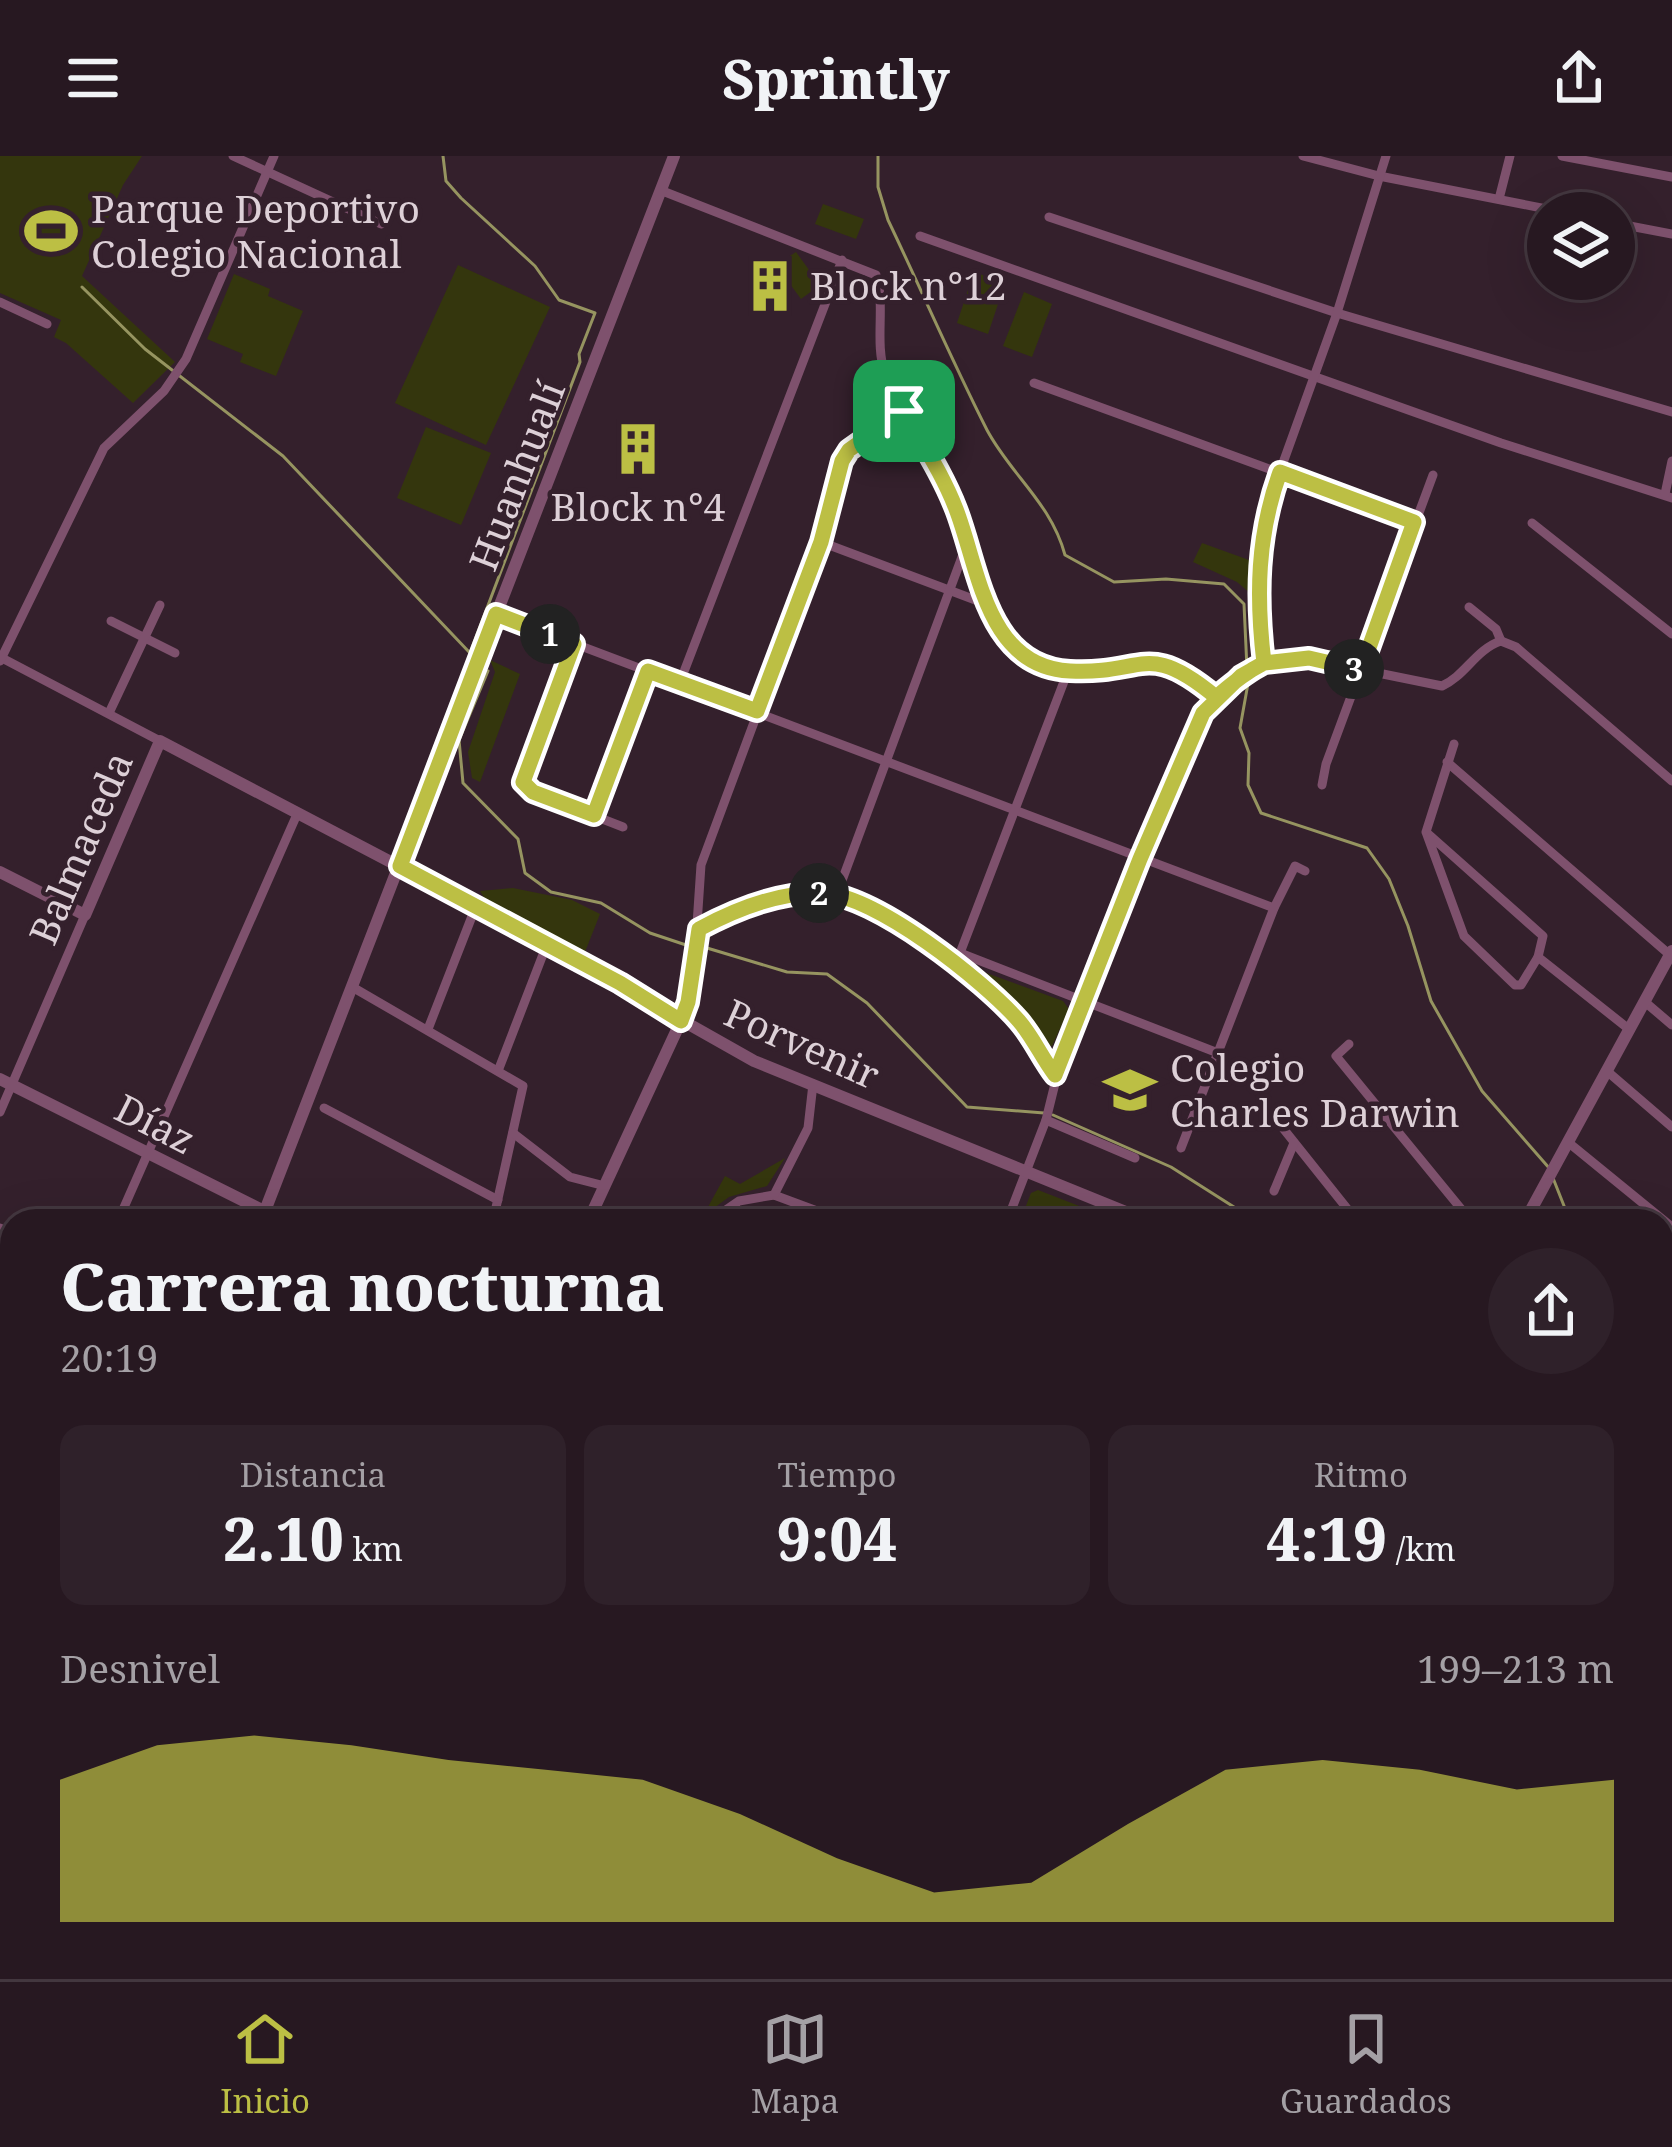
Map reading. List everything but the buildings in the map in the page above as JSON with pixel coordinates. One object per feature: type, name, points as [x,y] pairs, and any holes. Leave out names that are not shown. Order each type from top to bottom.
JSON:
[{"type":"street","points":[[233,156],[381,224]]},
{"type":"street","points":[[0,658],[104,448],[178,370],[274,156]]},
{"type":"street","name":"Huanhualí","points":[[266,1209],[674,156]]},
{"type":"street","points":[[1303,156],[1527,205]]},
{"type":"street","points":[[1261,665],[1261,533],[1386,156]]},
{"type":"street","points":[[1499,200],[1510,156]]},
{"type":"street","points":[[1562,156],[1672,177]]},
{"type":"street","points":[[1625,169],[1629,156]]},
{"type":"street","points":[[660,190],[876,275],[877,335],[884,372],[950,493],[993,619],[1018,649],[1068,671],[1169,664],[1216,697]]},
{"type":"street","points":[[1049,218],[1336,313],[1672,412]]},
{"type":"street","points":[[1635,227],[1672,234]]},
{"type":"street","points":[[920,236],[1502,443],[1668,496],[1672,461]]},
{"type":"street","points":[[680,682],[842,260]]},
{"type":"street","points":[[0,302],[47,323]]},
{"type":"street","points":[[1034,383],[1414,522]]},
{"type":"street","points":[[592,1209],[688,1002],[699,929],[701,865],[821,542],[842,461],[849,450],[904,411]]},
{"type":"street","points":[[1322,785],[1433,475]]},
{"type":"street","points":[[1532,523],[1672,634]]},
{"type":"street","points":[[821,542],[986,604]]},
{"type":"street","points":[[837,894],[966,546]]},
{"type":"street","points":[[109,713],[160,604]]},
{"type":"street","points":[[1469,607],[1496,629],[1501,641],[1531,659],[1672,781]]},
{"type":"street","points":[[496,614],[1274,908]]},
{"type":"street","points":[[111,620],[175,653]]},
{"type":"street","points":[[1012,1209],[1046,1120],[1055,1075],[1083,999],[1188,742],[1216,697],[1261,665],[1309,658],[1442,686],[1488,646],[1501,641]]},
{"type":"street","points":[[574,644],[523,777],[524,785],[623,827]]},
{"type":"street","name":"Porvenir","points":[[0,658],[476,906],[754,1061],[1119,1209]]},
{"type":"street","points":[[594,815],[648,671]]},
{"type":"street","points":[[950,961],[960,953],[1068,671]]},
{"type":"street","name":"Balmaceda","points":[[0,1112],[6,1082],[85,916],[160,741]]},
{"type":"street","points":[[1426,832],[1543,936],[1523,984],[1515,985],[1464,936],[1426,832],[1454,744]]},
{"type":"street","points":[[1448,762],[1671,953],[1532,1209]]},
{"type":"street","points":[[123,1209],[298,812]]},
{"type":"street","points":[[1181,1148],[1274,908],[1295,866],[1305,871]]},
{"type":"street","points":[[0,872],[85,916]]},
{"type":"street","points":[[699,929],[755,904],[790,895],[837,894],[916,934],[950,961],[1020,1022],[1055,1075]]},
{"type":"street","points":[[428,1029],[476,906]]},
{"type":"street","points":[[498,1071],[547,944]]},
{"type":"street","points":[[960,953],[1218,1053]]},
{"type":"street","points":[[1538,957],[1630,1030]]},
{"type":"street","points":[[354,988],[523,1086],[496,1209]]},
{"type":"street","points":[[1645,1002],[1672,1025]]},
{"type":"street","points":[[1349,1044],[1336,1056],[1461,1209]]},
{"type":"street","points":[[1607,1072],[1672,1127]]},
{"type":"street","name":"Díaz","points":[[6,1082],[250,1209]]},
{"type":"street","points":[[774,1195],[808,1128],[813,1084]]},
{"type":"street","points":[[324,1108],[498,1200]]},
{"type":"street","points":[[1046,1120],[1135,1158]]},
{"type":"street","points":[[1282,1127],[1347,1209]]},
{"type":"street","points":[[513,1133],[570,1177],[604,1186]]},
{"type":"street","points":[[1274,1191],[1294,1143]]},
{"type":"street","points":[[1569,1143],[1650,1209]]},
{"type":"street","points":[[728,1209],[740,1201],[774,1195],[812,1209]]},
{"type":"shaded area","name":"Parque Deportivo Colegio Nacional","points":[[0,156],[142,156],[123,185],[82,276],[175,362],[133,403],[54,337],[61,320],[0,293]]},
{"type":"shaded area","points":[[823,204],[864,219],[856,239],[815,224]]},
{"type":"shaded area","points":[[796,252],[820,285],[801,299],[776,265]]},
{"type":"shaded area","points":[[458,265],[550,307],[486,445],[395,403]]},
{"type":"shaded area","points":[[974,272],[1005,283],[988,334],[957,323]]},
{"type":"shaded area","points":[[234,274],[270,289],[268,296],[303,311],[276,376],[240,362],[243,354],[207,339]]},
{"type":"shaded area","points":[[1024,292],[1052,304],[1032,357],[1003,346]]},
{"type":"shaded area","points":[[426,427],[491,453],[461,525],[397,498]]},
{"type":"shaded area","points":[[1202,543],[1249,560],[1250,593],[1193,562]]},
{"type":"shaded area","points":[[490,660],[520,674],[480,782],[472,778],[468,752],[495,672]]},
{"type":"shaded area","points":[[513,888],[572,900],[600,914],[585,952],[485,899],[480,891]]},
{"type":"shaded area","points":[[973,968],[1063,1001],[1069,1009],[1052,1046],[1044,1045],[1030,1019]]},
{"type":"shaded area","points":[[785,1158],[767,1186],[707,1209],[725,1176],[740,1184]]},
{"type":"shaded area","points":[[1038,1190],[1087,1209],[1025,1209],[1031,1193]]},
{"type":"waterway","points":[[82,287],[145,349],[283,456],[470,653],[595,313],[559,300],[535,266],[446,181],[443,156]]},
{"type":"waterway","points":[[878,156],[878,187],[888,220],[949,351],[987,430],[1050,520],[1065,555],[1114,582],[1166,579],[1224,584],[1244,604],[1247,669]]},
{"type":"waterway","points":[[488,671],[459,740],[463,783],[518,839],[525,873],[551,892],[601,903],[650,933],[686,945]]},
{"type":"waterway","points":[[1249,678],[1240,728],[1249,753],[1248,785],[1261,813],[1367,848],[1389,879],[1431,1001],[1482,1091],[1550,1169]]},
{"type":"waterway","points":[[707,948],[787,972],[827,974],[867,1003],[967,1107],[1044,1113]]},
{"type":"waterway","points":[[1053,1115],[1171,1167],[1237,1209]]},
{"type":"waterway","points":[[1553,1178],[1565,1209]]},
{"type":"place","name":"Parque Deportivo Colegio Nacional","points":[[51,231]]},
{"type":"place","name":"Block n°12","points":[[770,286]]},
{"type":"place","name":"Block n°4","points":[[638,449]]},
{"type":"place","name":"Colegio Charles Darwin","points":[[1130,1090]]},
{"type":"route","points":[[904,411],[849,450],[837,471],[821,542],[757,711],[648,671],[594,815],[533,792],[523,782],[574,644],[496,614],[400,866],[620,983],[681,1021],[699,929],[755,904],[790,895],[837,894],[916,934],[950,961],[1020,1022],[1055,1075],[1203,713],[1241,676],[1264,663],[1309,658],[1361,670],[1414,522],[1280,472],[1261,533],[1258,585],[1264,663],[1257,666],[1241,676],[1216,697],[1169,664],[1052,668],[1018,649],[993,619],[950,493],[904,411]]}]
